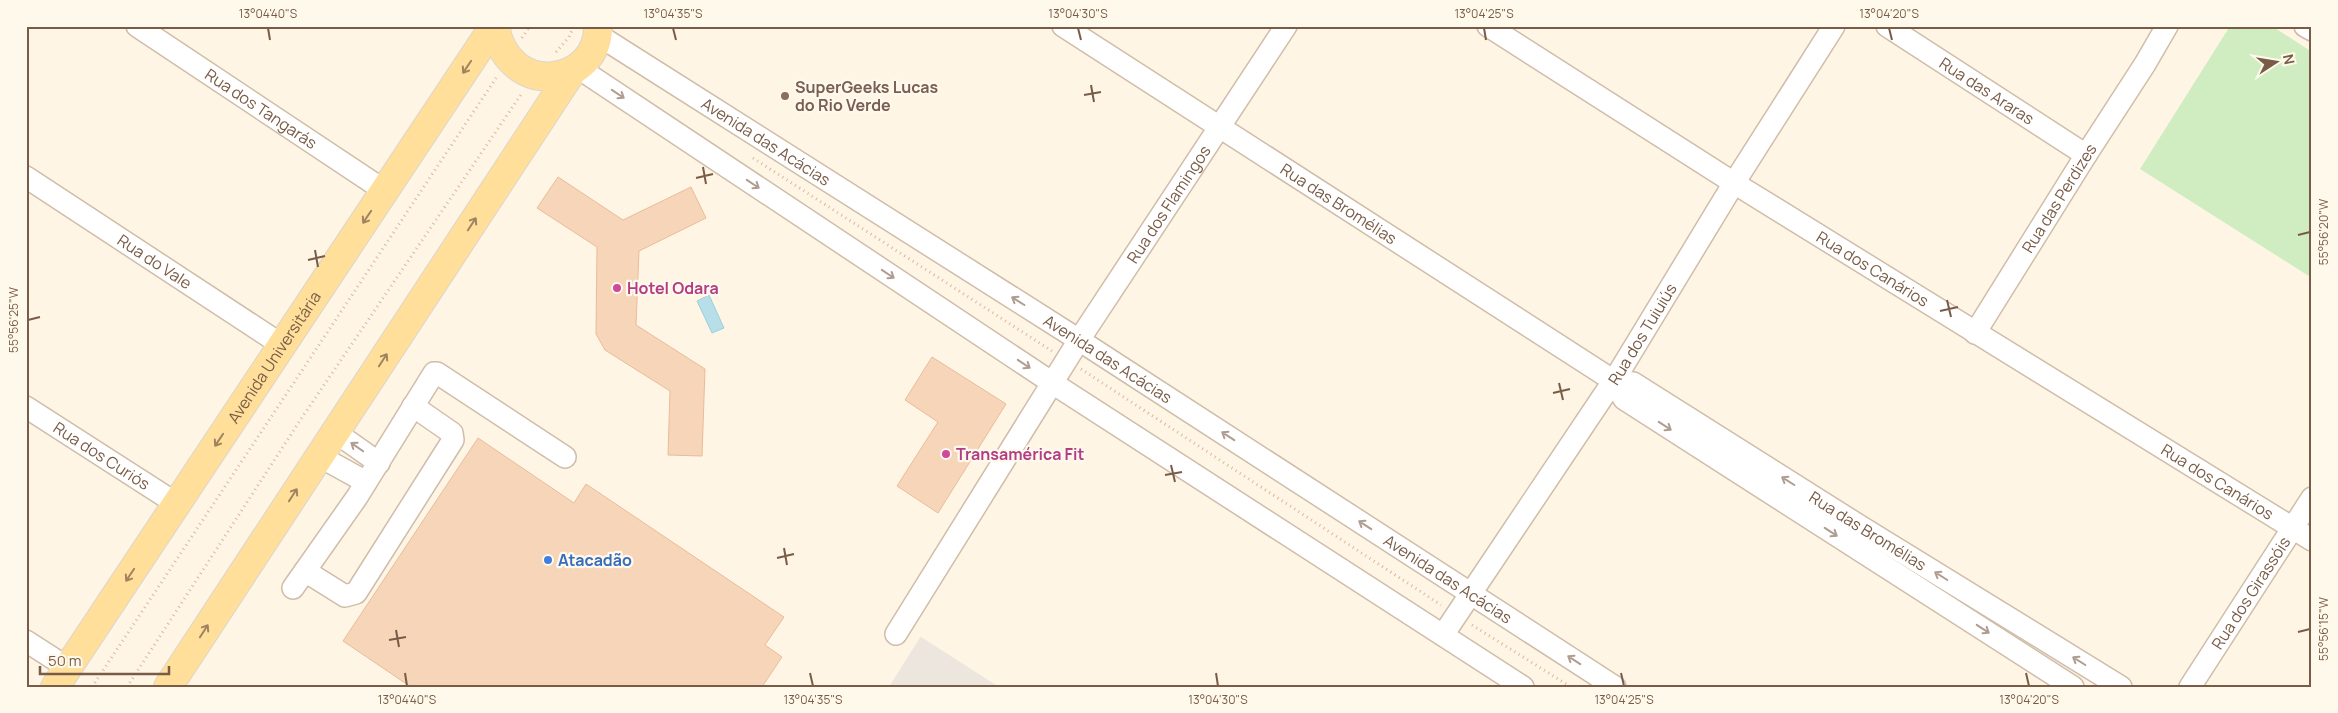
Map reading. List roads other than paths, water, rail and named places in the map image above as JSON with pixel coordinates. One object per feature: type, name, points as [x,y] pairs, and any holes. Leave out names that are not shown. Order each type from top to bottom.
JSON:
[{"type":"main road","name":"Avenida Universitária","points":[[62,677],[494,26]]},
{"type":"main road","points":[[494,26],[498,42],[508,59],[518,68],[534,75],[554,76],[575,69]]},
{"type":"main road","points":[[168,687],[575,69],[590,53],[594,29]]},
{"type":"street","name":"Rua dos Tangarás","points":[[137,26],[385,191]]},
{"type":"street","name":"Rua das Bromélias","points":[[1063,26],[1614,381],[1633,383],[1866,530],[2121,687]]},
{"type":"street","name":"Rua dos Flamingos","points":[[896,634],[1080,340],[1286,26]]},
{"type":"street","name":"Rua dos Canários","points":[[1488,26],[1734,183],[2312,540]]},
{"type":"street","name":"Rua dos Tuiuiús","points":[[1443,635],[1614,381],[1734,183],[1834,26]]},
{"type":"street","name":"Rua das Araras","points":[[1887,26],[2086,154]]},
{"type":"street","name":"Rua das Perdizes","points":[[1975,333],[2167,26]]},
{"type":"street","name":"Rua das Perdizes","points":[[2145,64],[2184,26]]},
{"type":"street","points":[[2305,26],[2312,30]]},
{"type":"street","name":"Avenida das Acácias","points":[[594,29],[1080,340],[1615,687]]},
{"type":"street","points":[[575,69],[1054,384],[1523,687]]},
{"type":"street","name":"Rua do Vale","points":[[26,177],[282,345]]},
{"type":"street","points":[[412,406],[452,434],[453,440],[376,563],[356,593],[350,596],[344,596],[299,579],[379,463],[412,406],[432,376],[437,373],[565,457]]},
{"type":"street","name":"Rua das Bromélias","points":[[1614,381],[1624,399],[2073,687]]},
{"type":"street","name":"Rua dos Curiós","points":[[26,407],[177,504]]},
{"type":"street","points":[[335,432],[379,463]]},
{"type":"street","points":[[320,456],[366,482]]},
{"type":"street","name":"Rua dos Girassóis","points":[[2190,687],[2312,498]]},
{"type":"street","points":[[26,640],[62,677]]},
{"type":"water","points":[[709,295],[724,328],[712,333],[697,301]]},
{"type":"place","name":"SuperGeeks Lucas do Rio Verde","points":[[785,96]]},
{"type":"place","name":"Hotel Odara","points":[[617,288]]},
{"type":"place","name":"Transamérica Fit","points":[[946,454]]},
{"type":"place","name":"Atacadão","points":[[548,560]]}]
